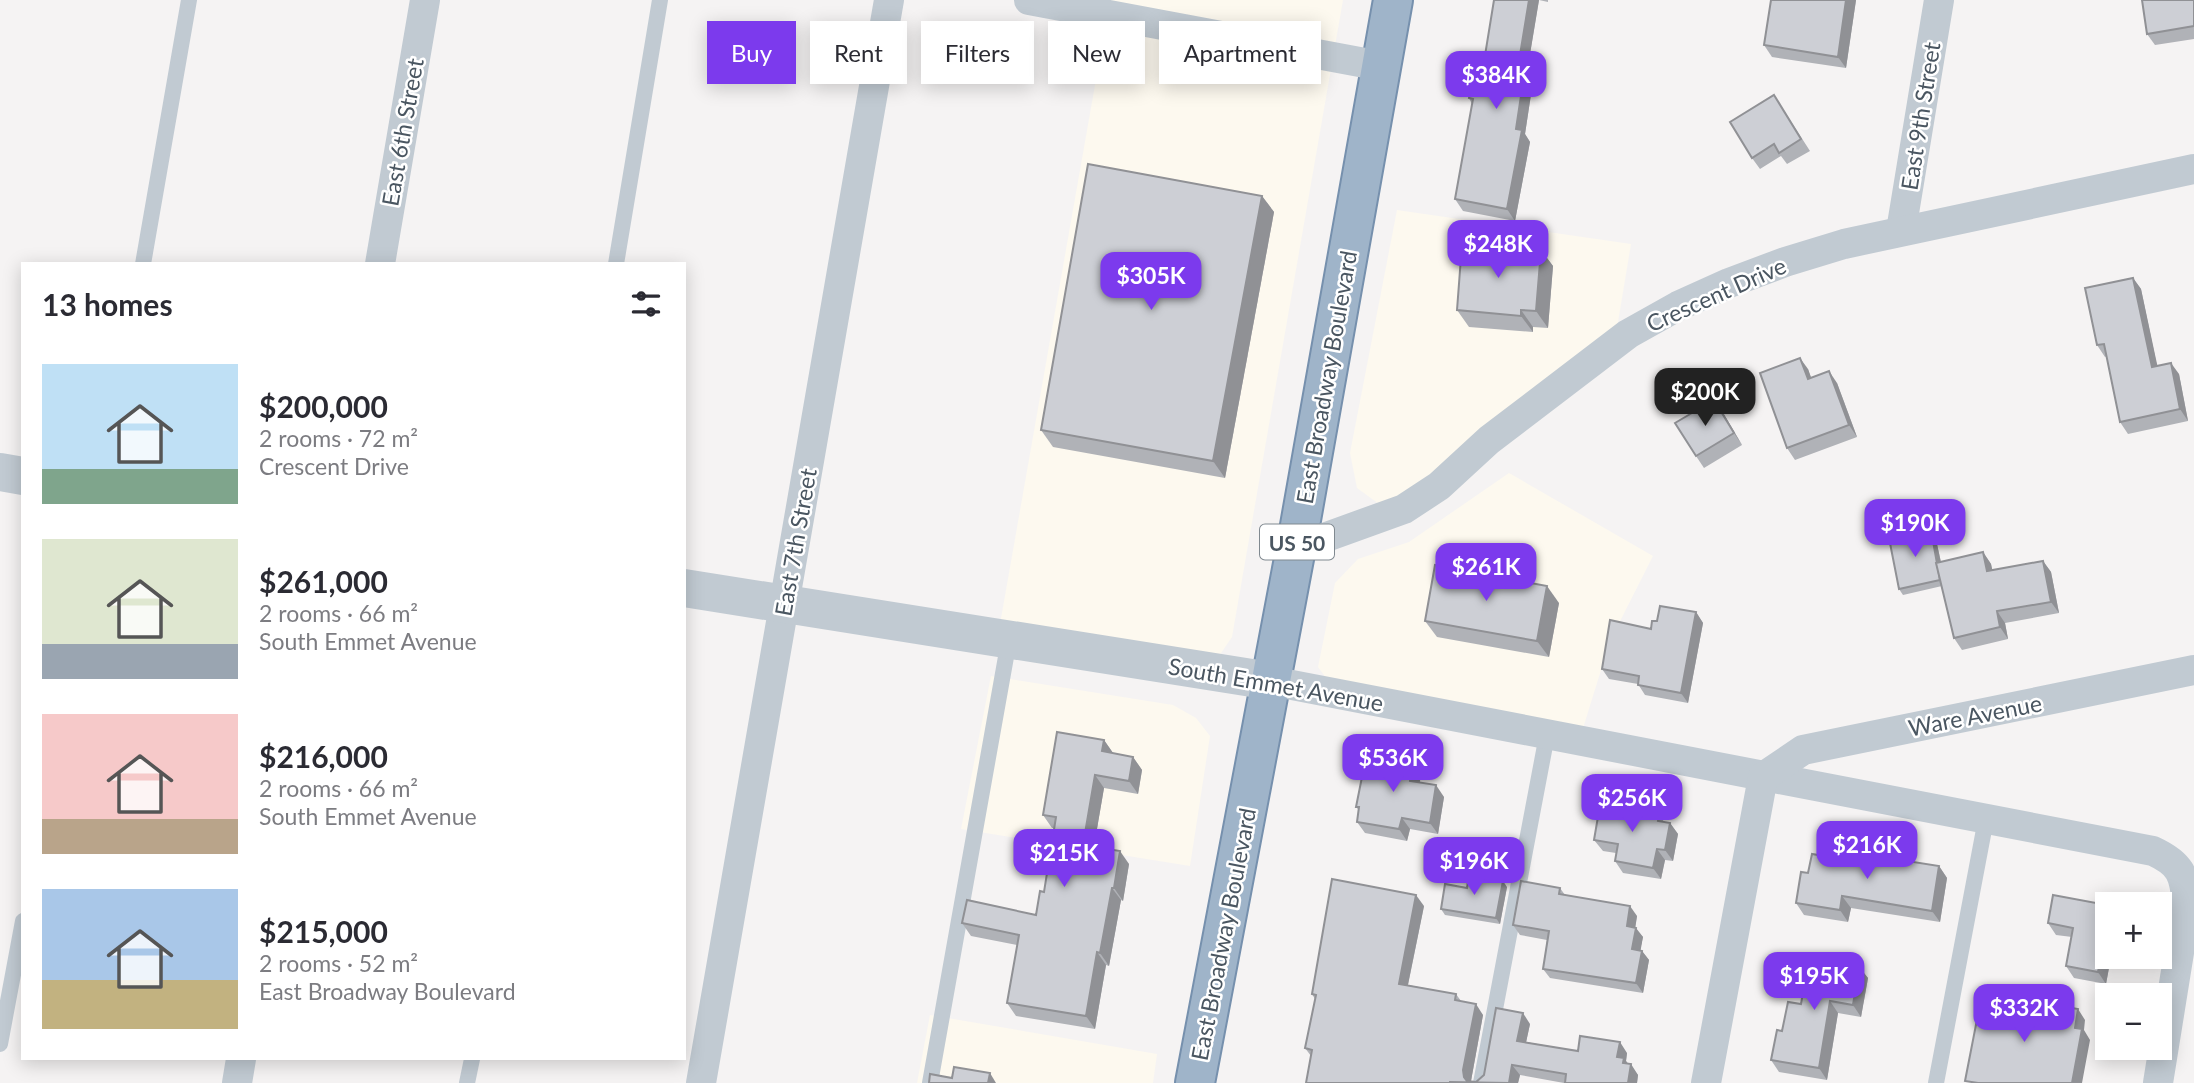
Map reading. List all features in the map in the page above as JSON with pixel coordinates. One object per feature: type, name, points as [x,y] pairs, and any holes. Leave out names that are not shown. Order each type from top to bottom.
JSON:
[{"type":"highway","name":"East Broadway Boulevard","points":[[1195,1083],[1272,681],[1393,0]]},
{"type":"street","name":"East 6th Street","points":[[380,262],[425,0]]},
{"type":"street","name":"East 7th Street","points":[[701,1083],[889,0]]},
{"type":"street","points":[[1029,0],[1115,8],[1381,66]]},
{"type":"street","name":"East 9th Street","points":[[1901,231],[1939,0]]},
{"type":"street","name":"Crescent Drive","points":[[1296,548],[1404,509],[1439,486],[1489,440],[1628,334],[1678,306],[1785,262],[1844,244],[2194,169]]},
{"type":"street","points":[[0,472],[21,476]]},
{"type":"street","name":"South Emmet Avenue","points":[[686,588],[1272,681],[1763,778],[2153,851],[2172,859],[2185,877],[2187,903],[2158,1083]]},
{"type":"street","name":"Ware Avenue","points":[[1763,778],[1803,750],[2194,670]]},
{"type":"street","points":[[1706,1083],[1763,778]]},
{"type":"street","points":[[237,1083],[241,1060]]},
{"type":"lane","points":[[143,262],[189,0]]},
{"type":"lane","points":[[615,262],[660,0]]},
{"type":"lane","points":[[930,1083],[1009,640]]},
{"type":"lane","points":[[1481,1083],[1547,735]]},
{"type":"lane","points":[[1937,1083],[1986,819]]},
{"type":"lane","points":[[0,1044],[21,932]]},
{"type":"lane","points":[[467,1083],[472,1060]]},
{"type":"shaded area","points":[[1110,0],[1343,0],[1232,637],[1217,659],[997,641],[1095,84],[1145,84],[1145,21],[1106,21]]},
{"type":"shaded area","points":[[1397,210],[1631,244],[1617,328],[1414,489],[1379,504],[1357,488],[1350,453]]},
{"type":"shaded area","points":[[1509,473],[1653,556],[1610,641],[1580,738],[1335,690],[1318,667],[1335,583],[1358,559],[1409,542]]},
{"type":"shaded area","points":[[991,676],[1173,705],[1196,718],[1210,736],[1190,866],[961,829]]},
{"type":"shaded area","points":[[930,1015],[1157,1054],[1153,1083],[917,1083]]},
{"type":"building","points":[[1494,0],[1529,0],[1520,55],[1527,56],[1516,129],[1522,130],[1507,209],[1455,199],[1473,99],[1469,98],[1473,73],[1482,74]]},
{"type":"building","points":[[1771,0],[1846,0],[1838,57],[1764,45]]},
{"type":"building","points":[[2142,0],[2194,0],[2194,26],[2147,34]]},
{"type":"building","points":[[1774,95],[1801,139],[1779,153],[1774,144],[1752,158],[1730,122]]},
{"type":"building","points":[[1088,164],[1262,196],[1213,461],[1041,430]]},
{"type":"building","points":[[1462,244],[1541,250],[1536,311],[1521,310],[1521,316],[1457,310]]},
{"type":"building","points":[[2133,278],[2152,367],[2171,363],[2180,409],[2120,422],[2104,344],[2097,345],[2085,288]]},
{"type":"building","points":[[1800,358],[1808,379],[1829,371],[1849,425],[1787,448],[1760,373]]},
{"type":"building","points":[[1714,400],[1734,433],[1696,456],[1675,423]]},
{"type":"building","points":[[1931,530],[1940,580],[1899,589],[1889,538]]},
{"type":"building","points":[[1983,552],[1987,571],[2043,561],[2051,602],[1997,611],[2000,627],[1954,638],[1936,563]]},
{"type":"building","points":[[1435,565],[1547,586],[1537,641],[1425,621]]},
{"type":"building","points":[[1660,606],[1696,612],[1681,693],[1638,685],[1639,676],[1602,669],[1610,620],[1651,629],[1652,621],[1657,621]]},
{"type":"building","points":[[1057,732],[1104,740],[1102,751],[1133,757],[1129,781],[1095,775],[1083,845],[1120,851],[1100,953],[1097,952],[1086,1016],[1007,1003],[1019,935],[962,923],[967,900],[1036,915],[1040,891],[1044,892],[1056,817],[1043,815]]},
{"type":"building","points":[[1371,754],[1413,762],[1410,781],[1436,785],[1430,823],[1402,818],[1399,829],[1357,822],[1359,807],[1356,807],[1362,777],[1366,778]]},
{"type":"building","points":[[1600,805],[1659,814],[1658,821],[1670,823],[1665,850],[1657,849],[1653,868],[1615,861],[1618,844],[1594,840]]},
{"type":"building","points":[[1825,848],[1939,866],[1932,911],[1842,896],[1840,910],[1796,903],[1801,872],[1808,873],[1812,854],[1824,856]]},
{"type":"building","points":[[1469,875],[1503,881],[1496,918],[1441,909],[1445,884],[1467,888]]},
{"type":"building","points":[[1332,879],[1416,895],[1399,984],[1456,994],[1455,1000],[1476,1004],[1463,1070],[1467,1081],[1476,1082],[1484,1075],[1496,1008],[1523,1013],[1517,1041],[1578,1051],[1580,1036],[1620,1042],[1617,1057],[1624,1058],[1623,1063],[1631,1064],[1628,1083],[1565,1083],[1566,1074],[1512,1065],[1509,1083],[1306,1083],[1312,1050],[1305,1048],[1316,995],[1312,994]]},
{"type":"building","points":[[1521,881],[1560,888],[1559,894],[1630,906],[1627,926],[1636,928],[1632,949],[1642,951],[1636,983],[1543,969],[1549,931],[1513,925]]},
{"type":"building","points":[[2053,895],[2095,903],[2095,969],[2099,969],[2098,972],[2066,966],[2073,928],[2048,923]]},
{"type":"building","points":[[1809,958],[1859,967],[1853,1005],[1830,1001],[1819,1068],[1771,1060],[1777,1030],[1782,1031],[1788,1002],[1801,1004]]},
{"type":"building","points":[[1981,999],[2037,1010],[2038,1002],[2078,1009],[2075,1028],[2082,1029],[2072,1083],[1965,1081]]},
{"type":"building","points":[[954,1067],[990,1073],[988,1083],[929,1083],[930,1074],[952,1078]]}]
